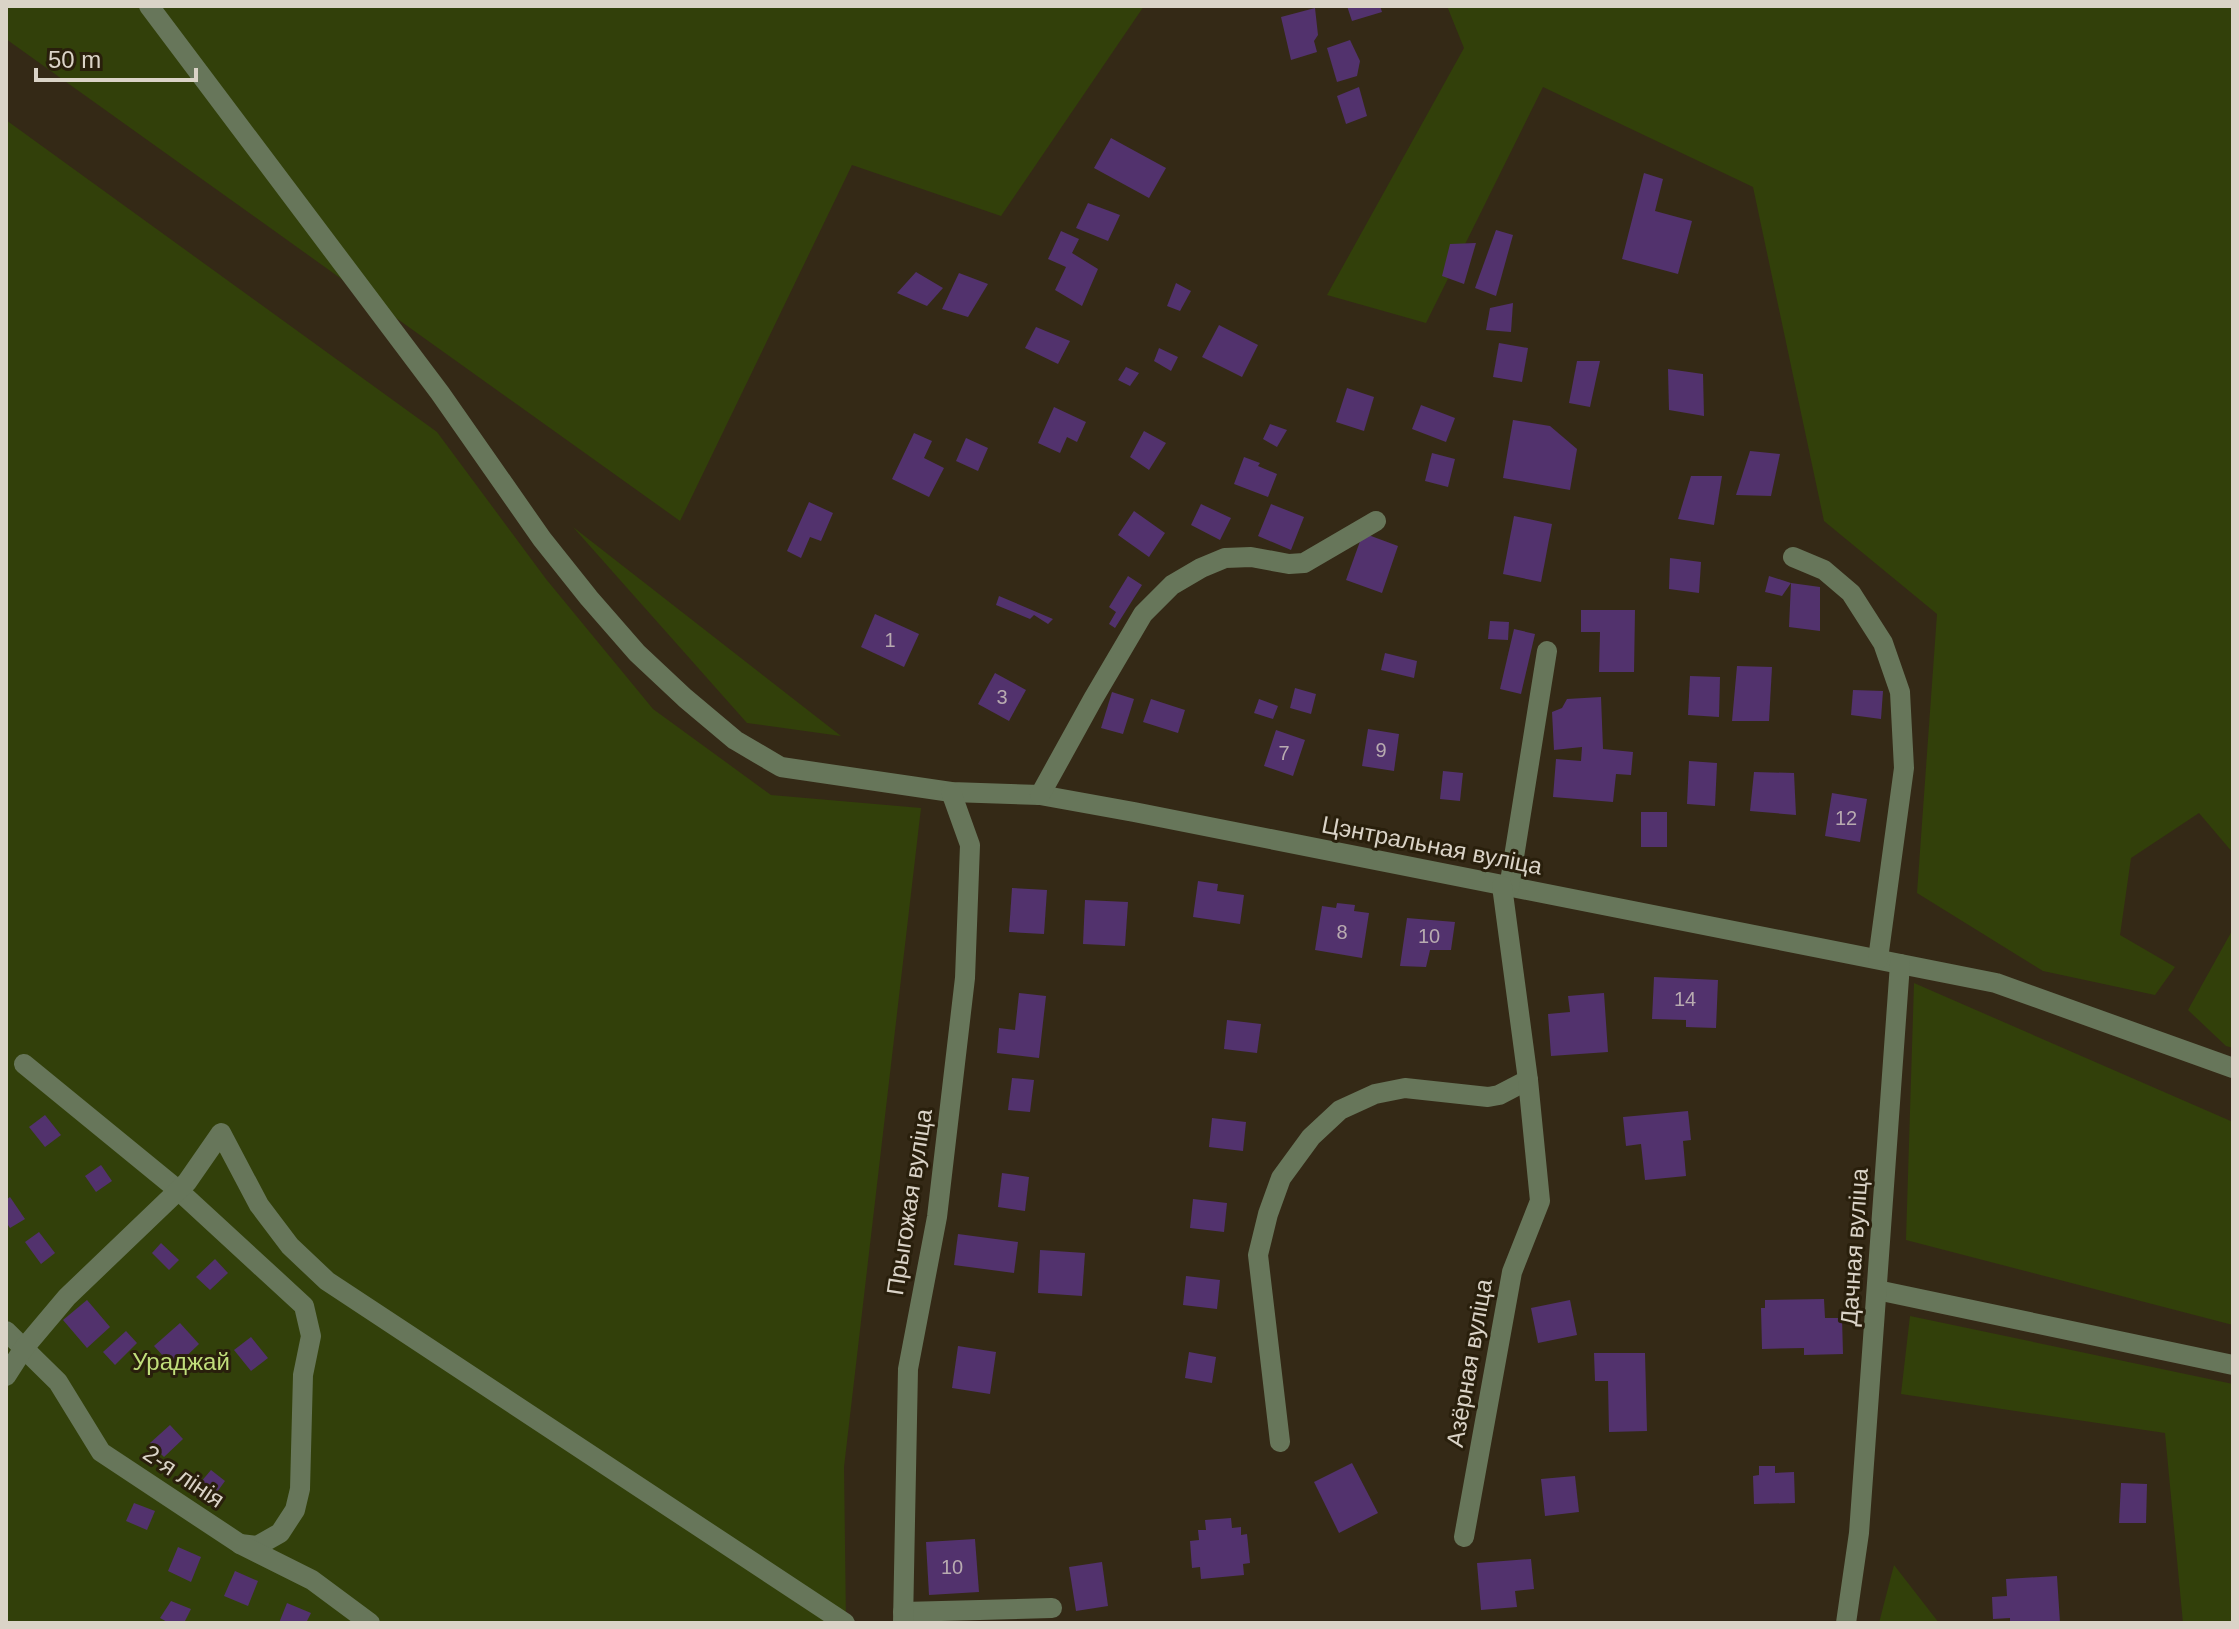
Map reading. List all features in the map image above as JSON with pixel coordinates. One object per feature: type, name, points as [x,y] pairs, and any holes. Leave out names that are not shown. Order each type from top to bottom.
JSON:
[{"type":"street","name":"Цэнтральная вуліца","points":[[149,6],[440,393],[542,539],[589,598],[637,653],[685,698],[735,740],[781,767],[951,792],[1040,795],[1996,983],[2233,1068]]},
{"type":"street","points":[[1040,795],[1143,614],[1172,585],[1225,558],[1251,557],[1289,564],[1304,563],[1376,521]]},
{"type":"street","points":[[1793,557],[1824,570],[1851,593],[1883,643],[1900,692],[1904,768],[1878,959]]},
{"type":"street","points":[[1280,1442],[1258,1255],[1281,1178],[1311,1137],[1340,1110],[1375,1094],[1405,1088],[1488,1097],[1499,1095],[1528,1080],[1506,887],[1547,651]]},
{"type":"street","name":"Прыгожая вуліца","points":[[903,1618],[908,1369],[937,1217],[965,978],[970,845],[951,792]]},
{"type":"street","name":"Дачная вуліца","points":[[1846,1623],[1859,1533],[1900,964]]},
{"type":"street","points":[[24,1064],[183,1186],[304,1306],[311,1336],[303,1375],[300,1489],[295,1510],[280,1533],[257,1546],[240,1544]]},
{"type":"street","name":"Азёрная вуліца","points":[[1464,1537],[1512,1272],[1540,1201],[1528,1080]]},
{"type":"street","points":[[6,1376],[24,1348],[67,1297],[183,1186],[221,1133],[259,1205],[290,1246],[327,1281],[845,1623]]},
{"type":"street","points":[[1877,1290],[2233,1365]]},
{"type":"street","name":"2-я лінія","points":[[6,1331],[58,1382],[101,1452],[240,1544],[312,1580],[370,1623]]},
{"type":"street","points":[[903,1618],[1052,1608]]},
{"type":"green space","points":[[6,6],[1144,6],[1001,216],[852,165],[680,521],[6,39]]},
{"type":"green space","points":[[1447,6],[2233,6],[2233,853],[2199,813],[2131,858],[2120,935],[2175,967],[2155,995],[2043,971],[1917,893],[1937,614],[1824,521],[1753,187],[1543,87],[1426,323],[1327,295],[1464,48]]},
{"type":"green space","name":"Ураджай","points":[[6,120],[437,432],[546,579],[653,709],[771,795],[921,808],[844,1467],[846,1623],[6,1623]]},
{"type":"green space","points":[[573,527],[841,736],[747,723]]},
{"type":"green space","points":[[2233,929],[2233,1048],[2226,1046],[2188,1010]]},
{"type":"green space","points":[[1914,983],[2233,1122],[2233,1325],[1906,1240]]},
{"type":"green space","points":[[1910,1316],[2233,1384],[2233,1623],[2183,1623],[2165,1433],[1901,1394]]},
{"type":"green space","points":[[1894,1565],[1939,1623],[1879,1623]]},
{"type":"building","points":[[1347,6],[1380,6],[1382,12],[1352,21]]},
{"type":"building","points":[[1315,8],[1318,35],[1314,41],[1317,52],[1291,60],[1281,17]]},
{"type":"building","points":[[1350,40],[1360,61],[1357,76],[1337,82],[1327,48]]},
{"type":"building","points":[[1359,87],[1367,116],[1346,124],[1337,96]]},
{"type":"building","points":[[1111,138],[1166,168],[1149,198],[1094,168]]},
{"type":"building","points":[[1644,173],[1663,179],[1655,211],[1692,221],[1678,274],[1622,259]]},
{"type":"building","points":[[1088,203],[1120,215],[1108,241],[1076,228]]},
{"type":"building","points":[[1496,230],[1513,235],[1496,296],[1475,288]]},
{"type":"building","points":[[1061,231],[1079,239],[1072,253],[1098,269],[1082,306],[1055,290],[1066,267],[1048,259]]},
{"type":"building","points":[[1476,243],[1464,284],[1442,276],[1450,244]]},
{"type":"building","points":[[916,272],[943,288],[927,306],[897,293]]},
{"type":"building","points":[[959,273],[988,284],[968,317],[942,309]]},
{"type":"building","points":[[1176,283],[1191,291],[1180,311],[1167,306]]},
{"type":"building","points":[[1513,303],[1511,332],[1486,330],[1490,308]]},
{"type":"building","points":[[1219,325],[1258,345],[1242,377],[1202,357]]},
{"type":"building","points":[[1036,327],[1070,341],[1058,364],[1025,348]]},
{"type":"building","points":[[1499,343],[1528,348],[1522,382],[1493,377]]},
{"type":"building","points":[[1159,348],[1178,357],[1171,371],[1154,361]]},
{"type":"building","points":[[1577,361],[1600,361],[1590,407],[1569,403]]},
{"type":"building","points":[[1126,367],[1139,373],[1130,386],[1118,380]]},
{"type":"building","points":[[1668,369],[1703,374],[1704,416],[1669,410]]},
{"type":"building","points":[[1347,388],[1374,397],[1364,431],[1336,422]]},
{"type":"building","points":[[1421,405],[1455,418],[1446,442],[1412,429]]},
{"type":"building","points":[[1054,407],[1086,422],[1077,442],[1067,437],[1060,453],[1038,443]]},
{"type":"building","points":[[1513,420],[1550,426],[1577,449],[1570,490],[1503,478]]},
{"type":"building","points":[[1270,424],[1287,430],[1277,447],[1263,439]]},
{"type":"building","points":[[1144,431],[1166,443],[1149,470],[1130,457]]},
{"type":"building","points":[[914,433],[932,441],[924,458],[944,468],[929,497],[892,479]]},
{"type":"building","points":[[966,438],[988,448],[978,471],[956,461]]},
{"type":"building","points":[[1750,451],[1780,454],[1771,496],[1736,495]]},
{"type":"building","points":[[1432,453],[1455,459],[1448,487],[1425,481]]},
{"type":"building","points":[[1244,457],[1277,474],[1268,497],[1234,484]]},
{"type":"building","points":[[1691,476],[1722,476],[1714,525],[1678,519]]},
{"type":"building","points":[[809,502],[833,513],[821,541],[810,537],[801,558],[787,551]]},
{"type":"building","points":[[1201,504],[1231,518],[1220,540],[1191,525]]},
{"type":"building","points":[[1271,504],[1304,517],[1291,550],[1258,536]]},
{"type":"building","points":[[1134,511],[1165,533],[1149,557],[1118,535]]},
{"type":"building","points":[[1514,516],[1552,524],[1541,582],[1503,574]]},
{"type":"building","points":[[1363,533],[1398,546],[1382,593],[1346,580]]},
{"type":"building","points":[[1670,558],[1701,562],[1699,593],[1669,589]]},
{"type":"building","points":[[1128,576],[1142,585],[1115,628],[1109,624],[1116,612],[1109,607]]},
{"type":"building","points":[[1769,576],[1791,583],[1782,596],[1765,592]]},
{"type":"building","points":[[1791,583],[1820,587],[1820,631],[1789,627]]},
{"type":"building","points":[[999,596],[1053,619],[1048,624],[1034,615],[1030,619],[996,605]]},
{"type":"building","points":[[1581,610],[1635,610],[1634,672],[1599,672],[1600,632],[1581,632]]},
{"type":"building","points":[[875,614],[919,634],[904,667],[861,647]]},
{"type":"building","points":[[1490,621],[1509,622],[1508,640],[1488,639]]},
{"type":"building","points":[[1514,629],[1535,634],[1521,694],[1500,689]]},
{"type":"building","points":[[1385,653],[1417,661],[1414,678],[1381,670]]},
{"type":"building","points":[[1737,666],[1772,667],[1769,721],[1732,721]]},
{"type":"building","points":[[995,673],[1026,690],[1009,721],[978,704]]},
{"type":"building","points":[[1690,676],[1720,677],[1719,717],[1688,715]]},
{"type":"building","points":[[1295,688],[1316,694],[1311,714],[1290,708]]},
{"type":"building","points":[[1853,690],[1883,691],[1881,719],[1851,715]]},
{"type":"building","points":[[1112,692],[1134,699],[1123,734],[1101,728]]},
{"type":"building","points":[[1601,697],[1603,749],[1633,752],[1631,775],[1616,774],[1613,802],[1553,797],[1556,759],[1581,761],[1582,747],[1554,750],[1552,712],[1562,708],[1567,699]]},
{"type":"building","points":[[1151,699],[1185,710],[1178,733],[1143,722]]},
{"type":"building","points":[[1259,699],[1278,706],[1273,719],[1254,713]]},
{"type":"building","points":[[1368,729],[1399,734],[1394,771],[1362,766]]},
{"type":"building","points":[[1276,730],[1305,740],[1293,776],[1264,766]]},
{"type":"building","points":[[1689,761],[1717,763],[1715,806],[1687,804]]},
{"type":"building","points":[[1443,771],[1463,773],[1460,801],[1440,799]]},
{"type":"building","points":[[1754,772],[1794,773],[1796,815],[1750,811]]},
{"type":"building","points":[[1832,793],[1867,799],[1860,842],[1825,836]]},
{"type":"building","points":[[1641,812],[1667,812],[1667,847],[1641,847]]},
{"type":"building","points":[[1198,881],[1218,884],[1217,891],[1244,895],[1240,924],[1193,917]]},
{"type":"building","points":[[1012,888],[1047,890],[1044,934],[1009,932]]},
{"type":"building","points":[[1085,900],[1128,902],[1125,946],[1083,944]]},
{"type":"building","points":[[1337,903],[1355,905],[1354,911],[1369,913],[1362,958],[1315,950],[1322,906],[1336,908]]},
{"type":"building","points":[[1407,918],[1455,922],[1451,950],[1430,950],[1426,967],[1400,966]]},
{"type":"building","points":[[1654,977],[1718,980],[1716,1028],[1686,1027],[1686,1020],[1652,1019]]},
{"type":"building","points":[[1019,993],[1046,996],[1039,1058],[997,1053],[999,1028],[1015,1030]]},
{"type":"building","points":[[1604,993],[1608,1052],[1551,1056],[1548,1014],[1570,1012],[1568,996]]},
{"type":"building","points":[[1227,1020],[1261,1024],[1257,1053],[1224,1049]]},
{"type":"building","points":[[1012,1078],[1034,1080],[1030,1112],[1008,1110]]},
{"type":"building","points":[[1688,1111],[1691,1140],[1683,1141],[1686,1176],[1645,1180],[1641,1144],[1626,1146],[1623,1117]]},
{"type":"building","points":[[45,1115],[61,1135],[45,1147],[29,1127]]},
{"type":"building","points":[[1212,1118],[1246,1122],[1243,1151],[1209,1147]]},
{"type":"building","points":[[101,1165],[112,1181],[96,1192],[85,1176]]},
{"type":"building","points":[[1002,1173],[1029,1177],[1025,1211],[998,1207]]},
{"type":"building","points":[[10,1197],[25,1219],[10,1228],[6,1222],[6,1200]]},
{"type":"building","points":[[1193,1199],[1227,1203],[1224,1232],[1190,1228]]},
{"type":"building","points":[[39,1232],[55,1253],[41,1264],[25,1242]]},
{"type":"building","points":[[958,1234],[1018,1242],[1014,1273],[954,1265]]},
{"type":"building","points":[[161,1243],[179,1260],[169,1270],[152,1253]]},
{"type":"building","points":[[1040,1250],[1085,1253],[1082,1296],[1038,1293]]},
{"type":"building","points":[[215,1259],[228,1273],[210,1290],[196,1277]]},
{"type":"building","points":[[1186,1276],[1220,1280],[1217,1309],[1183,1305]]},
{"type":"building","points":[[1824,1299],[1825,1318],[1842,1318],[1843,1354],[1804,1355],[1804,1348],[1762,1349],[1761,1308],[1765,1308],[1765,1300]]},
{"type":"building","points":[[87,1300],[110,1327],[87,1348],[63,1320]]},
{"type":"building","points":[[1570,1300],[1577,1335],[1538,1343],[1531,1308]]},
{"type":"building","points":[[180,1323],[199,1344],[174,1368],[154,1346]]},
{"type":"building","points":[[126,1331],[137,1343],[115,1365],[103,1352]]},
{"type":"building","points":[[251,1337],[268,1358],[251,1371],[234,1350]]},
{"type":"building","points":[[958,1346],[996,1352],[990,1394],[952,1388]]},
{"type":"building","points":[[1189,1352],[1216,1357],[1212,1383],[1185,1378]]},
{"type":"building","points":[[1594,1353],[1645,1353],[1647,1431],[1609,1432],[1608,1381],[1595,1381]]},
{"type":"building","points":[[170,1425],[183,1439],[164,1457],[150,1443]]},
{"type":"building","points":[[1352,1463],[1378,1513],[1339,1533],[1314,1482]]},
{"type":"building","points":[[1759,1466],[1775,1466],[1775,1473],[1794,1472],[1795,1503],[1754,1504],[1753,1476],[1759,1475]]},
{"type":"building","points":[[211,1470],[225,1481],[209,1503],[194,1490]]},
{"type":"building","points":[[1575,1476],[1579,1512],[1545,1516],[1541,1479]]},
{"type":"building","points":[[2121,1483],[2147,1484],[2146,1523],[2119,1523]]},
{"type":"building","points":[[134,1503],[155,1511],[147,1530],[126,1521]]},
{"type":"building","points":[[1231,1518],[1232,1528],[1241,1527],[1241,1535],[1247,1534],[1250,1563],[1243,1564],[1244,1575],[1201,1579],[1200,1567],[1192,1568],[1190,1541],[1199,1540],[1198,1530],[1206,1530],[1205,1520]]},
{"type":"building","points":[[975,1539],[979,1592],[929,1595],[926,1542]]},
{"type":"building","points":[[178,1547],[201,1557],[191,1582],[168,1571]]},
{"type":"building","points":[[1531,1559],[1534,1589],[1515,1591],[1517,1607],[1481,1610],[1477,1563]]},
{"type":"building","points":[[1102,1562],[1108,1606],[1076,1611],[1069,1567]]},
{"type":"building","points":[[235,1571],[258,1581],[248,1606],[224,1596]]},
{"type":"building","points":[[2057,1576],[2060,1623],[2010,1623],[2010,1618],[1993,1619],[1992,1597],[2007,1596],[2006,1579]]},
{"type":"building","points":[[171,1601],[191,1609],[184,1623],[169,1623],[160,1618]]},
{"type":"building","points":[[287,1603],[311,1613],[306,1623],[279,1623]]}]
